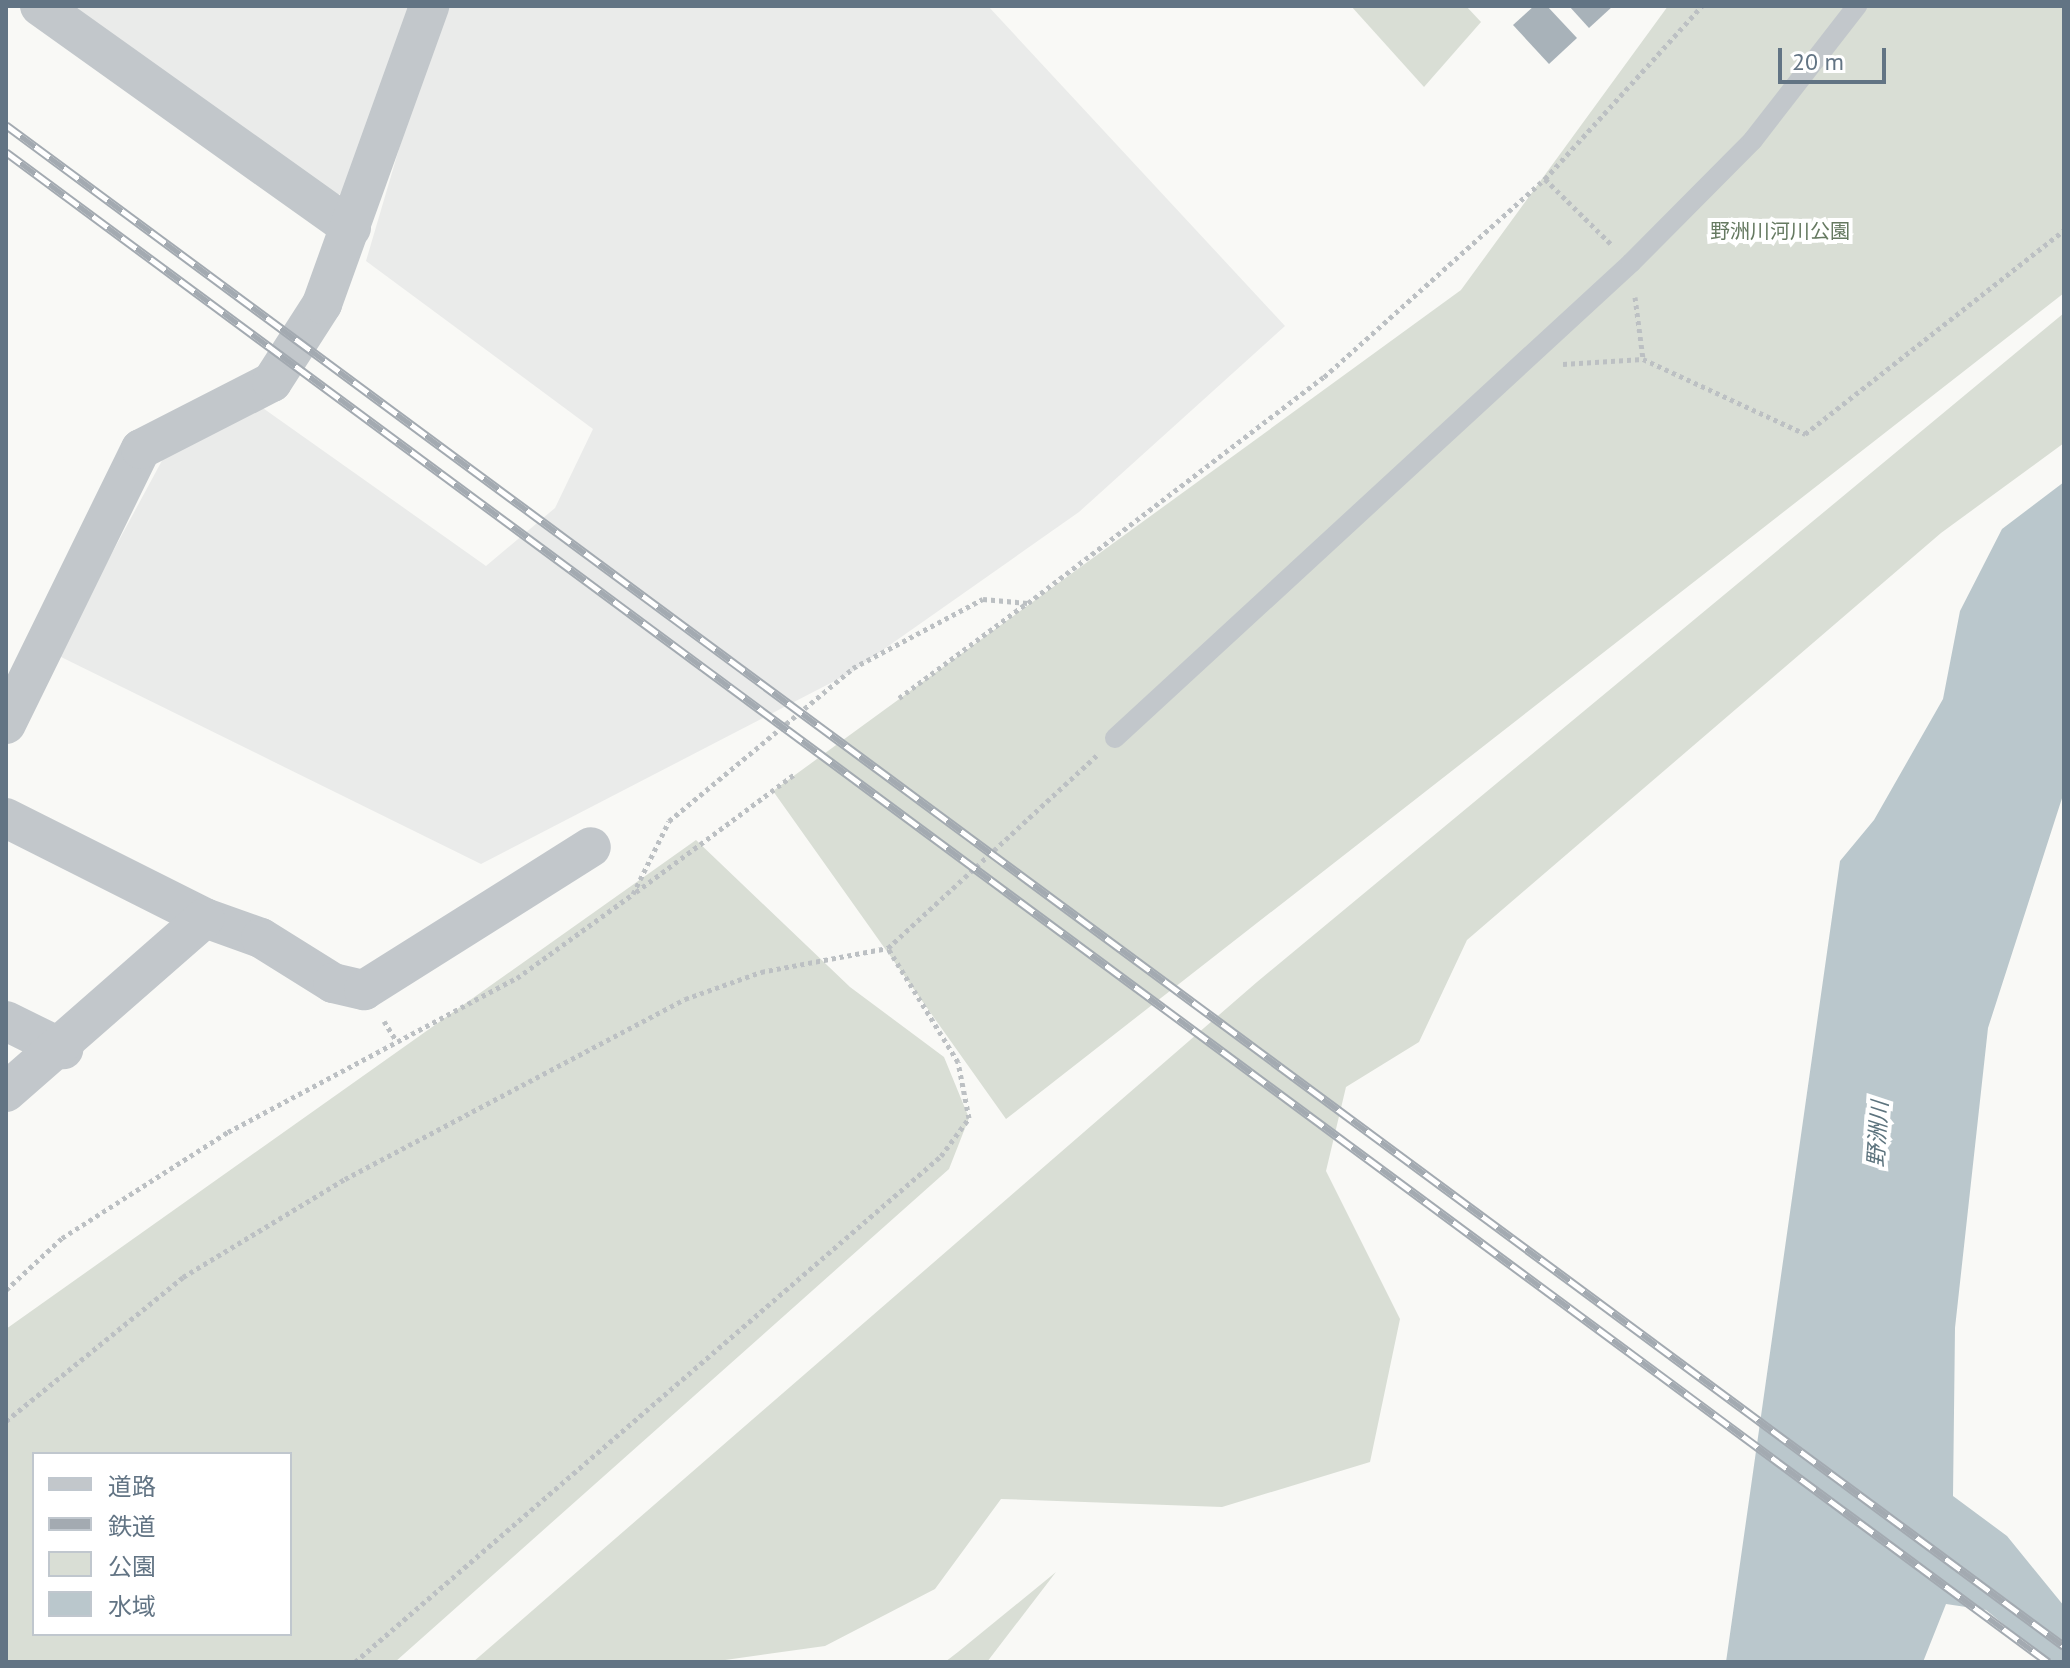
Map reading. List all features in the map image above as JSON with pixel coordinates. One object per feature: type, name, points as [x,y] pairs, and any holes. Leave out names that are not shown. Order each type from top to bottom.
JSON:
[{"type":"street","points":[[40,6],[351,228]]},
{"type":"street","points":[[6,724],[141,449],[272,382],[322,304],[429,6]]},
{"type":"street","points":[[6,818],[205,918],[261,938],[333,983],[364,990],[591,847]]},
{"type":"street","points":[[6,1092],[63,1049],[205,918]]},
{"type":"street","points":[[6,1021],[63,1049]]},
{"type":"lane","points":[[1115,738],[1529,351],[1631,263],[1753,140],[1857,6]]},
{"type":"path","points":[[899,698],[1324,377],[1545,179],[1702,6]]},
{"type":"path","points":[[1545,179],[1631,263],[1643,359]]},
{"type":"path","points":[[1529,351],[1543,366],[1643,359],[1805,434],[2064,230]]},
{"type":"path","points":[[633,894],[669,821],[853,668],[983,599],[1028,603]]},
{"type":"path","points":[[6,1421],[183,1277],[345,1179],[685,999],[761,972],[888,948],[1115,738]]},
{"type":"path","points":[[6,1290],[62,1238],[228,1132],[517,978],[796,773]]},
{"type":"path","points":[[355,1662],[941,1156],[969,1118],[958,1062],[888,948]]},
{"type":"shaded area","points":[[66,6],[414,6],[351,190],[337,195]]},
{"type":"shaded area","points":[[441,6],[988,6],[1285,326],[1079,512],[850,673],[481,864],[57,655],[165,455],[260,406],[486,566],[555,508],[593,429],[366,261]]},
{"type":"green space","points":[[1351,6],[1466,6],[1481,22],[1424,87]]},
{"type":"green space","name":"野洲川河川公園","points":[[1668,6],[2064,6],[2064,293],[1006,1119],[773,791],[1461,290]]},
{"type":"green space","points":[[2064,313],[2064,443],[1941,533],[1467,940],[1419,1042],[1346,1087],[1326,1171],[1400,1319],[1370,1462],[1222,1507],[1001,1499],[935,1589],[825,1646],[711,1662],[473,1662],[1257,982]]},
{"type":"green space","points":[[696,840],[850,987],[944,1057],[969,1118],[949,1169],[395,1662],[6,1662],[6,1329]]},
{"type":"green space","points":[[1056,1572],[987,1662],[945,1662],[958,1652]]},
{"type":"water","name":"野洲川","points":[[2064,482],[2064,792],[1988,1028],[1955,1328],[1953,1496],[2007,1536],[2064,1606],[2064,1662],[2050,1662],[1986,1610],[1946,1604],[1923,1662],[1726,1662],[1840,861],[1874,820],[1943,699],[1960,611],[2002,529]]},
{"type":"building","points":[[1534,6],[1547,6],[1577,38],[1549,64],[1513,25]]},
{"type":"building","points":[[1569,6],[1613,6],[1589,28]]},
{"type":"railway","points":[[6,125],[2064,1646]]},
{"type":"railway","points":[[6,152],[2048,1662]]}]
